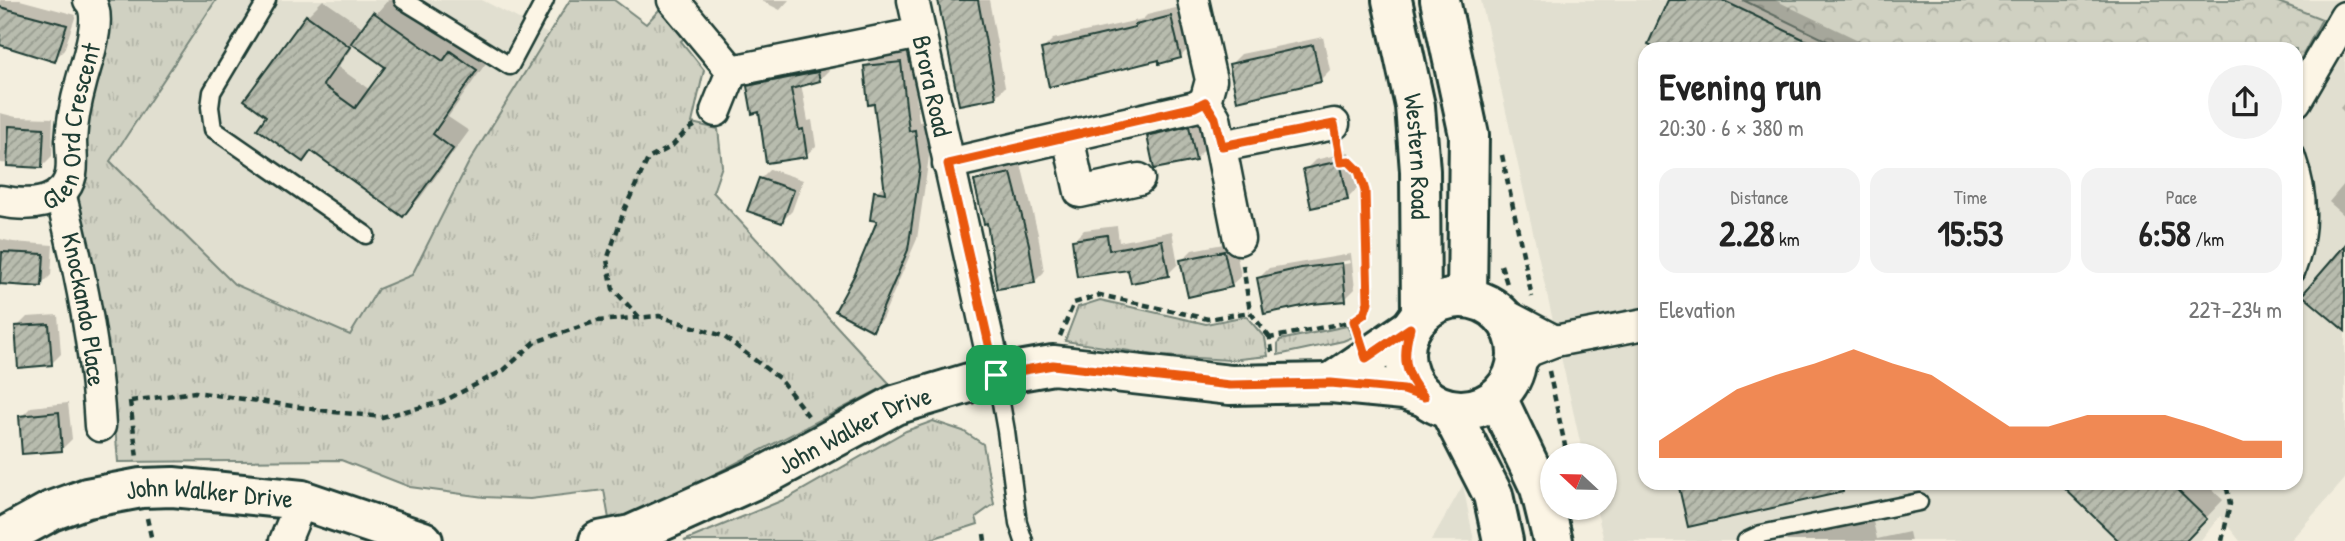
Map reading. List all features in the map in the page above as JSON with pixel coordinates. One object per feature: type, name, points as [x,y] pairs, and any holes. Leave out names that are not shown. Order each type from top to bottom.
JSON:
[{"type":"street","name":"Glen Ord Crescent","points":[[0,201],[45,204],[60,193],[71,175],[71,139],[79,89],[95,24],[94,5],[89,0]]},
{"type":"street","points":[[673,0],[732,71]]},
{"type":"street","name":"Brora Road","points":[[913,0],[996,375]]},
{"type":"street","points":[[1193,0],[1211,80],[1205,102],[1215,118],[1222,146],[1239,239]]},
{"type":"street","name":"Western Road","points":[[1392,0],[1415,106],[1420,171],[1416,321],[1405,346],[1406,365],[1412,383],[1437,403],[1493,495],[1503,541]]},
{"type":"street","name":"Western Road","points":[[1440,0],[1469,135],[1483,305],[1511,327],[1517,346],[1539,346]]},
{"type":"street","points":[[2303,89],[2345,17]]},
{"type":"street","points":[[732,71],[920,33]]},
{"type":"street","points":[[716,111],[732,71]]},
{"type":"street","points":[[948,164],[1195,107],[1205,102]]},
{"type":"street","points":[[1222,146],[1334,124]]},
{"type":"street","points":[[1068,136],[1080,192],[1139,179]]},
{"type":"street","name":"Knockando Place","points":[[60,193],[96,367],[100,426]]},
{"type":"street","points":[[1331,383],[1416,321],[1434,304],[1450,298],[1483,305]]},
{"type":"street","points":[[1437,403],[1466,411],[1482,407],[1497,398],[1539,346],[1638,325]]},
{"type":"street","name":"John Walker Drive","points":[[599,541],[632,535],[771,472],[895,405],[996,375],[1053,365],[1230,385],[1331,383],[1404,390],[1437,403]]},
{"type":"street","points":[[1497,398],[1540,488],[1553,541]]},
{"type":"street","name":"John Walker Drive","points":[[0,539],[51,511],[87,498],[141,488],[173,487],[302,500],[423,541]]},
{"type":"street","points":[[285,541],[302,500]]},
{"type":"lane","points":[[267,0],[212,92],[210,107],[214,129],[366,235]]},
{"type":"lane","points":[[403,0],[510,66],[545,0]]},
{"type":"lane","points":[[2303,180],[2308,198],[2303,255]]},
{"type":"lane","points":[[996,375],[1018,523],[1024,541]]},
{"type":"lane","points":[[1746,541],[1761,534],[1919,502]]},
{"type":"path","points":[[639,318],[613,289],[607,260],[625,208],[648,159],[671,147],[685,131],[716,111]]},
{"type":"path","points":[[1270,338],[1354,321],[1364,314],[1368,302],[1365,191],[1359,171],[1349,161],[1341,162],[1334,124]]},
{"type":"path","points":[[1501,146],[1539,346],[1564,443]]},
{"type":"path","points":[[1239,239],[1250,312],[1270,338],[1277,384]]},
{"type":"path","points":[[1053,365],[1062,329],[1074,303],[1100,295],[1208,319],[1250,312]]},
{"type":"path","points":[[131,401],[195,392],[382,417],[442,402],[504,370],[536,342],[597,321],[659,316],[723,336],[780,379],[812,420],[822,444]]},
{"type":"path","points":[[1354,321],[1366,358]]},
{"type":"path","points":[[2222,541],[2230,504],[2227,490]]},
{"type":"path","points":[[984,534],[985,541]]},
{"type":"shaded area","points":[[216,0],[482,0],[550,35],[468,164],[412,276],[378,290],[350,335],[234,284],[110,161]]},
{"type":"shaded area","points":[[1481,0],[1743,0],[1830,42],[1638,42],[1638,490],[2303,490],[2303,55],[2322,19],[2273,0],[2345,0],[2345,479],[2290,541],[2240,541],[2220,516],[2200,541],[1604,541],[1599,520],[1617,520],[1617,443],[1580,443]]},
{"type":"shaded area","points":[[1463,485],[1474,541],[1431,541]]},
{"type":"green space","points":[[106,0],[216,0],[110,161],[234,284],[350,335],[378,289],[412,275],[468,164],[570,0],[614,0],[646,24],[660,9],[686,36],[681,41],[704,70],[692,123],[718,129],[722,166],[713,192],[890,384],[643,511],[609,519],[604,490],[530,499],[484,497],[410,487],[341,460],[118,462],[112,389],[78,194]]},
{"type":"green space","points":[[1743,0],[2273,0],[2322,19],[2303,55],[2303,42],[1830,42]]},
{"type":"green space","points":[[1100,300],[1206,324],[1246,316],[1265,338],[1268,356],[1230,360],[1162,356],[1065,341],[1078,307]]},
{"type":"green space","points":[[1347,326],[1353,337],[1278,355],[1280,340]]},
{"type":"green space","points":[[933,421],[963,431],[983,444],[994,504],[976,517],[978,524],[925,541],[684,541],[788,498],[906,431]]},
{"type":"building","points":[[938,0],[978,0],[996,98],[959,105]]},
{"type":"building","points":[[1668,0],[1722,0],[1809,42],[1649,42]]},
{"type":"building","points":[[0,7],[67,25],[55,62],[0,45]]},
{"type":"building","points":[[373,12],[443,61],[450,51],[477,70],[433,134],[453,149],[403,217],[311,151],[303,162],[257,129],[266,116],[244,100],[306,15],[350,47],[323,85],[355,108],[385,67],[351,43]]},
{"type":"building","points":[[1171,16],[1181,58],[1159,64],[1159,60],[1049,87],[1041,49]]},
{"type":"building","points":[[1313,45],[1321,82],[1237,101],[1229,64]]},
{"type":"building","points":[[901,62],[909,131],[915,130],[920,168],[908,250],[873,331],[835,311],[855,274],[877,221],[870,220],[874,191],[885,193],[874,104],[868,105],[864,66]]},
{"type":"building","points":[[818,72],[820,81],[791,89],[799,130],[803,129],[807,157],[766,163],[759,112],[752,114],[747,86]]},
{"type":"building","points":[[9,126],[44,128],[42,168],[7,166]]},
{"type":"building","points":[[1189,126],[1196,161],[1154,169],[1147,136]]},
{"type":"building","points":[[1340,161],[1348,200],[1311,208],[1303,169]]},
{"type":"building","points":[[1011,173],[1029,244],[1035,283],[997,289],[987,223],[984,224],[974,181]]},
{"type":"building","points":[[759,178],[794,190],[782,223],[747,211]]},
{"type":"building","points":[[1107,235],[1109,250],[1162,240],[1169,276],[1131,283],[1128,270],[1077,277],[1072,240]]},
{"type":"building","points":[[2345,245],[2345,331],[2303,294]]},
{"type":"building","points":[[1224,251],[1232,287],[1188,297],[1180,260]]},
{"type":"building","points":[[2,252],[44,254],[42,287],[0,284]]},
{"type":"building","points":[[1342,263],[1346,301],[1312,304],[1264,314],[1257,278],[1301,268]]},
{"type":"building","points":[[49,324],[52,365],[18,368],[15,326]]},
{"type":"building","points":[[59,412],[62,451],[22,454],[19,416]]},
{"type":"building","points":[[1680,490],[1843,490],[1843,492],[1688,527]]},
{"type":"building","points":[[2066,490],[2177,490],[2207,519],[2186,541],[2119,541]]},
{"type":"route","points":[[1205,102],[1215,118],[1222,146],[1334,124],[1341,162],[1349,161],[1359,171],[1365,191],[1368,302],[1364,314],[1354,321],[1366,358],[1410,328],[1405,346],[1406,365],[1412,383],[1424,397],[1404,390],[1331,383],[1230,385],[1053,365],[996,375],[948,164],[1195,107],[1205,102]]}]
